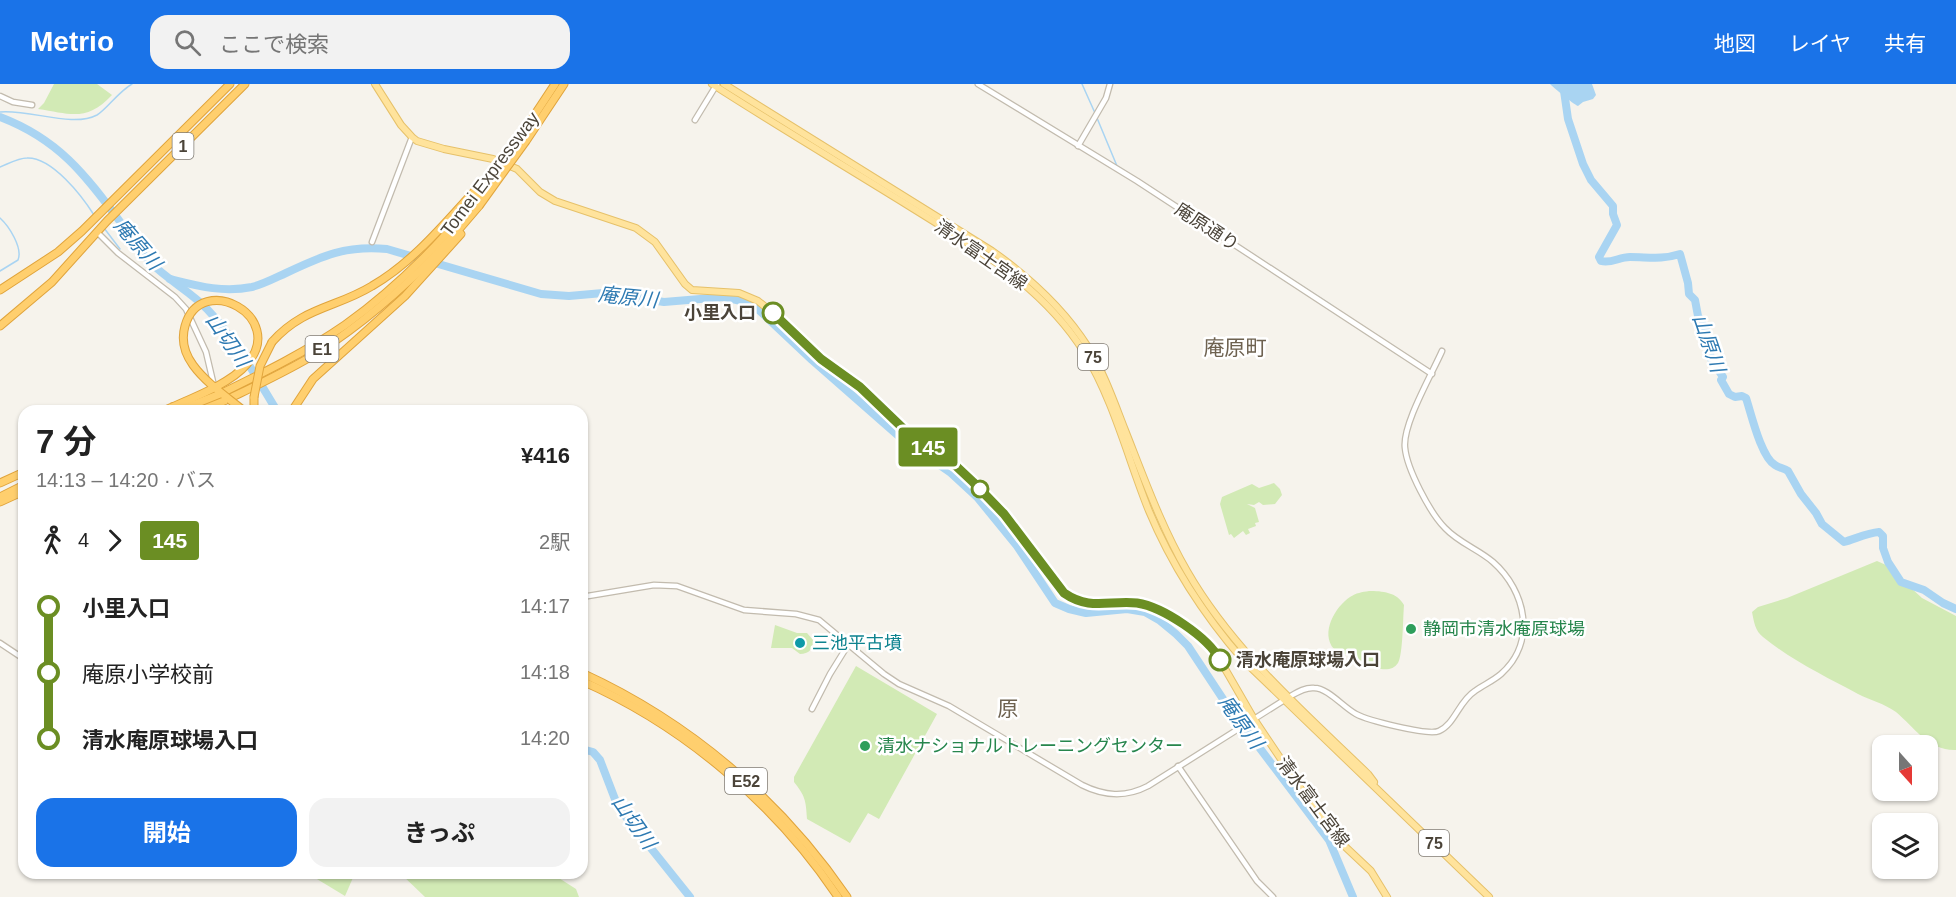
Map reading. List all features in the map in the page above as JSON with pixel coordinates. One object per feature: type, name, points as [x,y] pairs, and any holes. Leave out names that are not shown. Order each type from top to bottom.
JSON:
[{"type":"highway","name":"1","points":[[0,290],[58,252],[101,213],[230,84]]},
{"type":"highway","name":"1","points":[[0,326],[52,282],[107,221],[245,84]]},
{"type":"highway","name":"Tomei Expressway","points":[[387,297],[427,269],[464,222],[474,202],[555,84]]},
{"type":"highway","name":"Tomei Expressway","points":[[474,202],[564,84]]},
{"type":"highway","points":[[254,405],[255,387],[260,366],[272,342],[282,331],[306,314],[380,282],[405,262],[451,217],[474,202]]},
{"type":"highway","name":"Tomei Expressway","points":[[210,405],[322,349],[359,323],[464,222]]},
{"type":"highway","points":[[296,405],[313,379],[393,307],[427,269]]},
{"type":"highway","points":[[180,405],[200,393],[209,389],[214,386],[219,384],[224,381],[243,368],[253,356],[257,343],[253,321],[244,309],[221,300],[200,306],[190,316],[184,330],[184,345],[195,368],[209,382],[214,386],[227,396],[237,405]]},
{"type":"highway","name":"Tomei Expressway","points":[[192,405],[222,398]]},
{"type":"highway","points":[[0,483],[18,475]]},
{"type":"highway","points":[[0,500],[18,489]]},
{"type":"highway","points":[[0,500],[18,493]]},
{"type":"highway","name":"E52","points":[[588,677],[676,726],[704,745],[762,795],[811,849],[846,897]]},
{"type":"highway","name":"E52","points":[[588,683],[620,696],[680,737],[748,792],[806,853],[838,897]]},
{"type":"main road","points":[[375,84],[401,125],[412,137]]},
{"type":"main road","name":"清水富士宮線","points":[[724,84],[992,251],[1042,292],[1080,336],[1098,364],[1161,521],[1188,573],[1234,638],[1286,699]]},
{"type":"main road","name":"清水富士宮線","points":[[715,85],[954,234],[1013,274],[1043,302],[1084,353],[1099,383],[1149,512],[1183,578],[1209,618],[1230,644],[1368,774],[1378,788],[1490,897]]},
{"type":"main road","name":"清水富士宮線","points":[[412,137],[444,150],[493,159],[517,169],[540,192],[555,201],[636,228],[655,242],[685,284],[692,290],[739,293],[758,301],[821,359],[860,387],[910,435],[956,466],[973,482],[1004,514],[1064,593],[1078,601],[1093,605],[1120,603],[1151,606],[1167,614],[1206,642],[1216,652],[1254,719],[1337,839],[1365,864],[1387,897]]},
{"type":"street","name":"庵原通り","points":[[978,84],[1175,206],[1432,374]]},
{"type":"street","points":[[1078,146],[1106,98],[1110,84]]},
{"type":"street","points":[[695,120],[715,85]]},
{"type":"street","points":[[0,96],[13,102],[32,105]]},
{"type":"street","points":[[372,242],[412,137]]},
{"type":"street","points":[[97,232],[118,254],[175,297],[186,309],[206,352],[219,405]]},
{"type":"street","points":[[588,596],[654,585],[677,586],[744,610],[809,616],[819,620],[899,684],[949,706],[1092,790],[1114,795],[1134,792],[1148,786],[1304,689],[1316,688],[1364,718],[1436,733],[1449,723],[1466,698],[1502,674],[1519,649],[1524,630],[1524,615],[1518,597],[1504,573],[1492,561],[1456,538],[1437,519],[1408,461],[1405,450],[1406,431],[1442,351]]},
{"type":"street","points":[[0,643],[18,655]]},
{"type":"street","points":[[812,709],[848,645]]},
{"type":"street","points":[[1178,766],[1257,881],[1273,897]]},
{"type":"green space","points":[[54,84],[97,84],[112,95],[103,104],[86,113],[69,114],[38,109],[44,103]]},
{"type":"green space","points":[[1274,483],[1282,495],[1275,504],[1263,505],[1259,502],[1254,505],[1247,504],[1255,508],[1259,522],[1248,529],[1250,533],[1246,535],[1243,531],[1234,538],[1231,534],[1229,535],[1220,504],[1222,497],[1252,484],[1259,488]]},
{"type":"green space","points":[[1877,561],[1886,565],[1922,598],[1956,616],[1956,750],[1938,747],[1938,735],[1921,735],[1892,709],[1821,675],[1760,635],[1752,612],[1758,607],[1787,598]]},
{"type":"green space","points":[[1369,591],[1393,595],[1404,605],[1400,659],[1391,669],[1381,669],[1334,649],[1328,636],[1331,621],[1344,601],[1359,593]]},
{"type":"green space","points":[[775,625],[797,633],[807,633],[813,640],[811,648],[808,652],[800,654],[792,648],[771,648]]},
{"type":"green space","name":"清水ナショナルトレーニングセンター","points":[[856,666],[937,714],[879,819],[868,813],[850,843],[807,819],[804,799],[794,782],[794,777]]},
{"type":"green space","points":[[317,879],[352,879],[345,896]]},
{"type":"green space","points":[[406,879],[560,879],[576,889],[579,897],[425,897]]},
{"type":"water","points":[[1550,84],[1592,84],[1596,95],[1593,99],[1578,106]]},
{"type":"waterway","points":[[0,112],[76,120],[87,118],[101,112],[132,84]]},
{"type":"waterway","points":[[1082,84],[1095,113]]},
{"type":"waterway","name":"山原川","points":[[1563,84],[1568,119],[1583,164],[1591,180],[1613,206],[1617,225],[1599,257],[1601,261],[1608,262],[1630,257],[1661,258],[1680,254],[1689,294],[1695,300],[1698,316],[1706,330],[1711,359],[1723,377],[1721,380],[1729,394],[1746,398],[1761,444],[1770,460],[1788,471],[1822,524],[1844,542],[1879,532],[1883,536],[1883,548],[1888,562],[1901,582],[1924,590],[1956,609]]},
{"type":"waterway","name":"庵原川","points":[[0,117],[38,136],[69,160],[108,205],[147,259],[201,303],[217,320],[245,358],[273,405]]},
{"type":"waterway","points":[[1097,118],[1117,166],[1331,305]]},
{"type":"waterway","points":[[0,167],[17,160],[37,159],[65,179],[94,215]]},
{"type":"waterway","points":[[0,218],[7,226],[19,250],[18,260],[0,271]]},
{"type":"waterway","points":[[104,228],[120,249]]},
{"type":"waterway","name":"庵原川","points":[[170,279],[211,288],[241,289],[261,284],[335,253],[372,248],[387,249],[541,294],[569,296],[603,293],[664,302],[724,297],[745,302],[760,311],[902,439],[951,473],[977,497],[1017,546],[1055,603],[1086,613],[1127,609],[1145,612],[1176,634],[1188,646],[1225,702],[1329,840],[1353,897]]},
{"type":"waterway","name":"山切川","points":[[588,751],[593,752],[600,760],[618,807],[690,897]]},
{"type":"bus line","name":"145","points":[[773,313],[821,359],[860,387],[910,435],[956,466],[973,482],[1004,514],[1064,593],[1078,601],[1093,605],[1135,603],[1151,606],[1167,614],[1206,642],[1213,648],[1220,660]]},
{"type":"place","name":"小里入口","points":[[773,313]]},
{"type":"place","name":"静岡市清水庵原球場","points":[[1411,629]]},
{"type":"place","name":"三池平古墳","points":[[800,643]]},
{"type":"place","name":"清水庵原球場入口","points":[[1220,660]]},
{"type":"place","name":"清水ナショナルトレーニングセンター","points":[[865,746]]},
{"type":"district","name":"庵原町","points":[[1235,347]]},
{"type":"district","name":"原","points":[[1008,708]]}]
